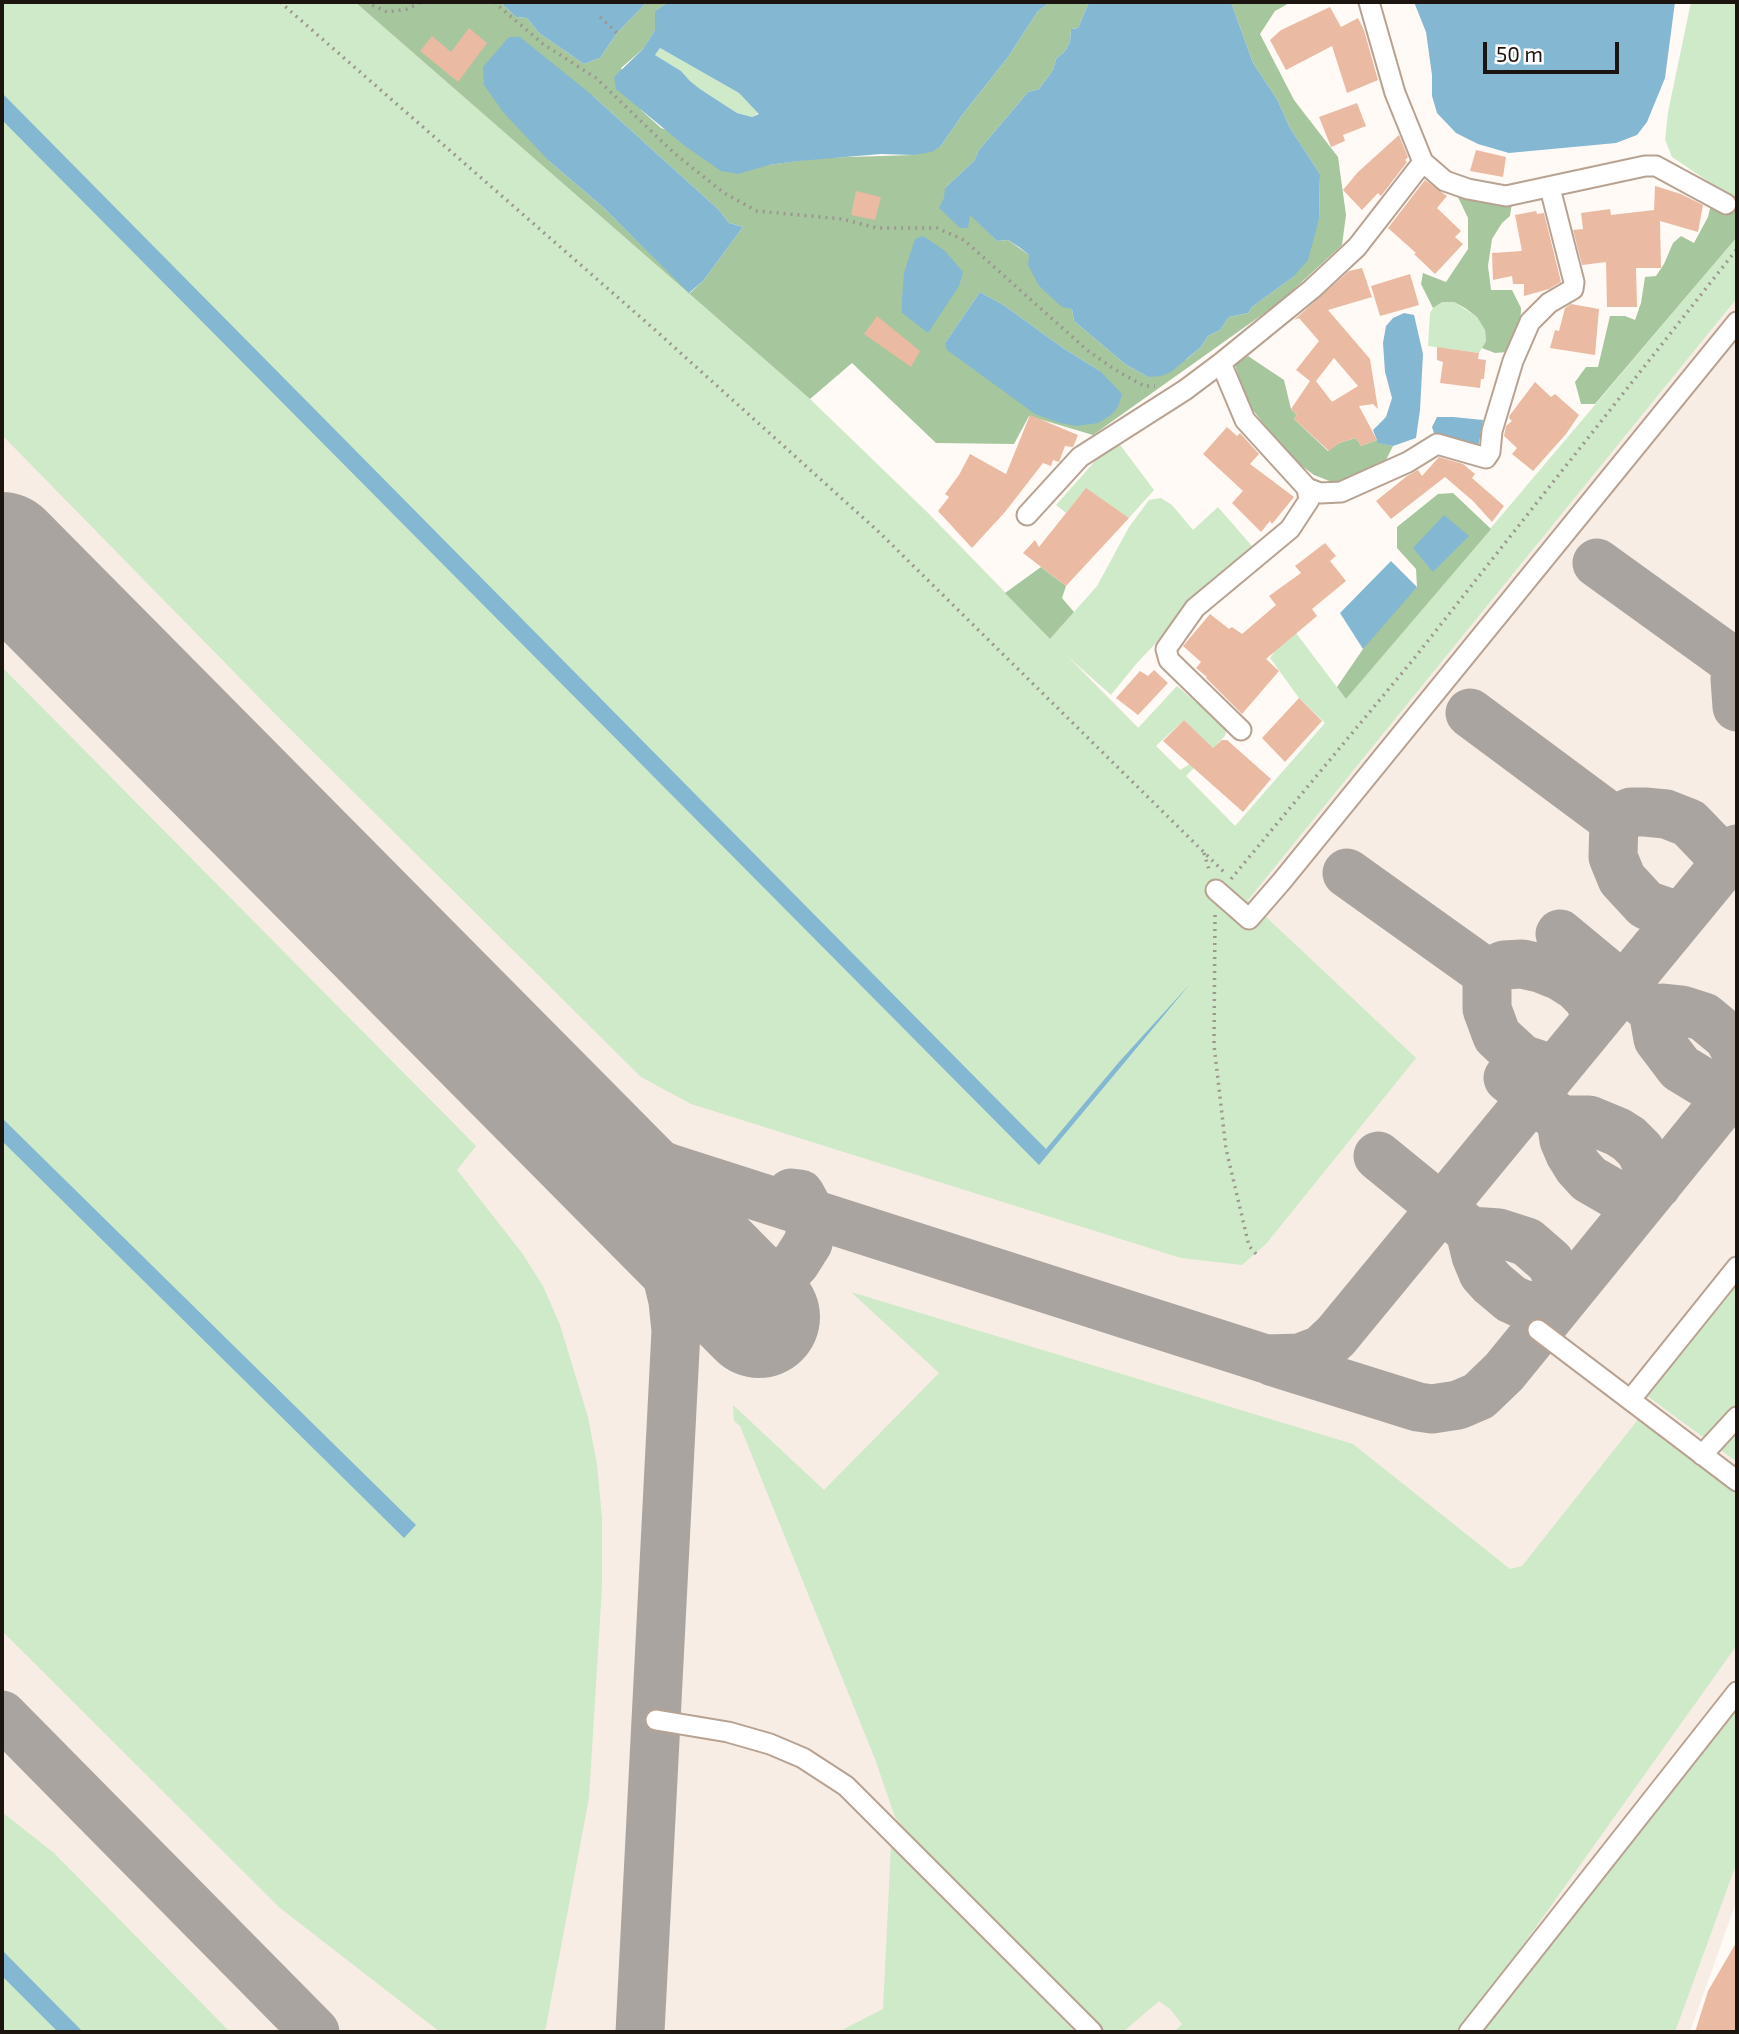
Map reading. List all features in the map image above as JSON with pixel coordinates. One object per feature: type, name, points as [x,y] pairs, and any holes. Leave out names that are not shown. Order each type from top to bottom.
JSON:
[{"type":"street","points":[[1369,2],[1395,93],[1423,162],[1445,181],[1506,197],[1645,166],[1656,166],[1726,204]]},
{"type":"street","points":[[1027,515],[1080,457],[1185,390],[1312,289],[1357,247],[1423,162]]},
{"type":"street","points":[[1221,363],[1245,421],[1307,488],[1320,493],[1340,492],[1408,462],[1437,444],[1486,458],[1490,452],[1492,431],[1513,361],[1530,322],[1549,303],[1573,289],[1574,282],[1550,188]]},
{"type":"street","points":[[1216,890],[1249,919],[1737,322]]},
{"type":"street","points":[[1241,730],[1169,660],[1166,649],[1195,608],[1290,529],[1309,500],[1307,488]]},
{"type":"street","points":[[1633,1402],[1635,1394],[1737,1267]]},
{"type":"street","points":[[1538,1331],[1737,1481]]},
{"type":"street","points":[[1702,1455],[1737,1417]]},
{"type":"street","points":[[1469,2032],[1737,1692]]},
{"type":"street","points":[[656,1720],[728,1732],[770,1744],[803,1758],[846,1786],[1092,2032]]},
{"type":"path","points":[[366,2],[387,12],[407,9],[421,2]]},
{"type":"path","points":[[494,2],[542,44],[596,78],[674,153],[724,193],[757,211],[842,219],[877,228],[937,228],[964,240],[1087,350],[1144,386],[1157,386]]},
{"type":"path","points":[[600,17],[617,33]]},
{"type":"path","points":[[1204,851],[1216,890],[1214,1045],[1226,1149],[1250,1246],[1257,1255]]},
{"type":"shaded area","points":[[2,2],[355,2],[810,399],[929,514],[1235,826],[1423,611],[1737,237],[1737,1900],[1690,2032],[2,2032]]},
{"type":"green space","points":[[2,2],[355,2],[810,399],[929,514],[1050,639],[1097,586],[1129,527],[1149,500],[1161,498],[1172,505],[1193,530],[1218,507],[1252,546],[1185,605],[1111,695],[1066,655],[1138,728],[1177,686],[1228,729],[1224,737],[1186,776],[1235,826],[1325,723],[1299,698],[1270,658],[1275,651],[1296,633],[1346,699],[1737,237],[1737,298],[1248,900],[1416,1058],[1266,1244],[1242,1265],[1181,1258],[691,1104],[641,1077],[285,724],[2,435]],"holes":[[[1184,720],[1208,744],[1180,770],[1156,746]]]},
{"type":"green space","points":[[355,2],[500,2],[516,17],[527,18],[539,33],[584,64],[600,58],[617,33],[647,2],[668,2],[655,11],[655,30],[643,49],[621,68],[641,110],[661,128],[769,165],[817,158],[914,155],[940,147],[1008,57],[1038,11],[1051,2],[1089,2],[1078,28],[1071,29],[1070,42],[1065,51],[1056,59],[1053,70],[1039,89],[1028,92],[979,150],[974,161],[945,188],[997,241],[1008,240],[1029,255],[1039,286],[1072,309],[1074,321],[1125,364],[1148,377],[1187,359],[1201,347],[1208,336],[1220,330],[1229,317],[1248,313],[1252,307],[1293,277],[1319,219],[1320,174],[1253,63],[1231,2],[1291,2],[1275,11],[1260,34],[1294,100],[1338,157],[1346,215],[1342,245],[1280,302],[1093,435],[1029,416],[1014,444],[936,443],[852,363],[810,399]],"holes":[[[592,95],[719,210],[729,223],[743,227],[703,281],[690,293],[604,208],[549,161]],[[963,272],[901,312],[903,296]],[[980,292],[1100,371],[945,343]]]},
{"type":"green space","points":[[1691,2],[1737,2],[1737,201],[1672,157],[1665,140],[1668,112]]},
{"type":"green space","points":[[660,48],[739,93],[759,113],[752,117],[737,113],[700,89],[681,71],[655,55]]},
{"type":"green space","points":[[1715,187],[1737,201],[1737,237],[1595,404],[1581,404],[1575,382],[1586,367],[1598,367],[1610,316],[1625,316],[1635,320],[1645,277],[1656,276],[1673,243],[1681,236],[1694,243],[1708,217]]},
{"type":"green space","points":[[1456,193],[1512,203],[1510,216],[1492,239],[1488,266],[1491,290],[1512,290],[1521,308],[1520,330],[1507,352],[1495,353],[1482,348],[1486,341],[1485,330],[1477,317],[1454,302],[1442,302],[1433,308],[1421,284],[1423,273],[1446,282],[1468,249],[1468,218]]},
{"type":"green space","points":[[1441,302],[1454,302],[1477,317],[1485,330],[1486,341],[1479,353],[1428,346],[1430,313]]},
{"type":"green space","points":[[1248,356],[1284,380],[1291,409],[1297,415],[1294,419],[1328,451],[1339,443],[1356,438],[1361,446],[1377,440],[1379,443],[1393,446],[1385,462],[1352,480],[1332,482],[1314,475],[1286,454],[1247,402],[1235,365]]},
{"type":"green space","points":[[1112,442],[1118,442],[1154,490],[1129,518],[1086,489],[1066,513],[1056,505]]},
{"type":"green space","points":[[1453,493],[1491,529],[1346,699],[1337,687],[1387,614],[1417,587],[1416,569],[1397,548],[1397,527],[1438,494]]},
{"type":"green space","points":[[1041,567],[1066,586],[1062,598],[1074,612],[1050,639],[1005,593]]},
{"type":"green space","points":[[2,667],[476,1146],[457,1170],[522,1253],[543,1286],[560,1325],[588,1417],[597,1464],[602,1518],[602,1588],[589,1798],[545,2032],[440,2032],[280,1908],[2,1631]]},
{"type":"green space","points":[[1737,1280],[1737,1462],[1646,1395]]},
{"type":"green space","points":[[851,1292],[1353,1444],[1510,1569],[1522,1566],[1640,1417],[1737,1493],[1737,1645],[1461,2032],[1174,2032],[1182,2024],[1170,2009],[1159,2001],[1123,2032],[1103,2032],[895,1817],[875,1759],[740,1426],[734,1421],[733,1405],[824,1490],[939,1373]]},
{"type":"green space","points":[[1737,1706],[1737,1862],[1675,2032],[1476,2032],[1579,1901],[1688,1771]]},
{"type":"green space","points":[[2,1812],[54,1853],[230,2032],[2,2032]]},
{"type":"green space","points":[[891,1845],[1075,2032],[838,2032],[883,2009]]},
{"type":"water","points":[[500,2],[647,2],[617,33],[600,58],[584,64],[539,33],[527,18],[516,17]]},
{"type":"water","points":[[668,2],[1051,2],[1038,11],[1008,57],[940,147],[931,152],[798,161],[769,165],[738,174],[721,171],[685,146],[616,89],[614,77],[643,49],[655,30],[655,11]],"holes":[[[660,48],[739,93],[759,114],[752,117],[737,113],[655,55]]]},
{"type":"water","points":[[1089,2],[1231,2],[1253,63],[1320,174],[1319,219],[1308,260],[1293,277],[1252,307],[1248,313],[1229,317],[1220,330],[1208,336],[1201,347],[1171,372],[1161,376],[1148,377],[1125,364],[1074,321],[1072,309],[1062,307],[1039,286],[1028,265],[1029,255],[1019,247],[1008,240],[997,241],[970,215],[968,228],[960,228],[939,208],[945,188],[974,161],[979,150],[1028,92],[1039,89],[1053,70],[1056,59],[1070,42],[1071,29],[1078,28]]},
{"type":"water","points":[[1414,2],[1675,2],[1665,78],[1647,122],[1637,135],[1616,143],[1509,153],[1478,144],[1456,133],[1437,113],[1432,96],[1426,32]]},
{"type":"water","points":[[509,37],[520,37],[592,95],[719,210],[729,223],[743,227],[703,281],[689,293],[604,208],[549,161],[503,112],[484,85],[483,67]]},
{"type":"water","points":[[2,93],[1046,1149],[1119,1062],[1190,984],[1039,1165],[2,120]]},
{"type":"water","points":[[923,236],[945,251],[963,272],[959,286],[928,333],[901,312],[904,273],[915,239]]},
{"type":"water","points":[[980,292],[1100,371],[1122,394],[1118,407],[1111,415],[1098,423],[1077,426],[1035,414],[947,350],[945,343]]},
{"type":"water","points":[[1404,313],[1414,315],[1423,354],[1420,410],[1416,438],[1393,446],[1378,443],[1373,430],[1386,417],[1392,398],[1385,372],[1383,343],[1386,326],[1393,318]]},
{"type":"water","points":[[1437,417],[1483,420],[1479,443],[1475,448],[1436,439],[1432,427]]},
{"type":"water","points":[[1444,515],[1469,536],[1433,572],[1413,548]]},
{"type":"water","points":[[1391,561],[1417,587],[1363,649],[1340,613]]},
{"type":"water","points":[[2,1118],[416,1525],[404,1538],[2,1141]]},
{"type":"water","points":[[2,1950],[83,2032],[58,2032],[2,1976]]},
{"type":"building","points":[[1330,7],[1341,27],[1358,18],[1378,80],[1347,93],[1332,46],[1286,70],[1270,40],[1281,30]]},
{"type":"building","points":[[469,28],[487,43],[458,82],[420,51],[432,36],[451,52]]},
{"type":"building","points":[[1357,103],[1366,126],[1343,135],[1345,141],[1331,147],[1319,117]]},
{"type":"building","points":[[1399,135],[1408,157],[1405,160],[1407,162],[1381,196],[1378,193],[1362,210],[1343,190],[1358,172]]},
{"type":"building","points":[[1476,150],[1506,157],[1503,177],[1470,171]]},
{"type":"building","points":[[1425,180],[1447,196],[1437,208],[1461,231],[1455,237],[1463,244],[1435,274],[1388,228]]},
{"type":"building","points":[[1655,186],[1681,194],[1703,205],[1698,232],[1660,221],[1661,268],[1636,268],[1637,307],[1607,307],[1606,262],[1582,265],[1573,230],[1583,229],[1581,213],[1610,209],[1611,215],[1654,210]]},
{"type":"building","points":[[856,191],[881,197],[875,220],[851,215]]},
{"type":"building","points":[[1536,211],[1537,214],[1544,213],[1561,282],[1549,289],[1524,296],[1524,284],[1513,284],[1512,276],[1493,280],[1492,253],[1522,251],[1515,215]]},
{"type":"building","points":[[1362,268],[1372,297],[1328,310],[1370,359],[1378,409],[1373,404],[1359,406],[1377,440],[1361,446],[1356,438],[1339,443],[1329,451],[1294,419],[1297,415],[1291,409],[1310,381],[1296,370],[1319,341],[1299,318],[1294,320],[1349,271]],"holes":[[[1334,358],[1358,386],[1332,402],[1316,381]]]},
{"type":"building","points":[[1410,274],[1419,305],[1380,316],[1371,286]]},
{"type":"building","points":[[1571,304],[1599,309],[1595,355],[1550,348],[1555,330],[1559,331],[1565,308]]},
{"type":"building","points":[[877,316],[920,351],[911,367],[864,334]]},
{"type":"building","points":[[1437,347],[1479,353],[1478,359],[1486,360],[1480,388],[1440,383],[1443,362],[1437,360]]},
{"type":"building","points":[[1535,382],[1551,397],[1555,394],[1579,415],[1533,471],[1512,454],[1517,448],[1504,436],[1506,426],[1512,421],[1510,415]]},
{"type":"building","points":[[1030,415],[1078,435],[1073,447],[1065,446],[1059,462],[1053,460],[1051,466],[1043,463],[1005,512],[972,548],[938,511],[949,497],[945,494],[970,454],[1006,474]]},
{"type":"building","points":[[1227,427],[1237,436],[1240,433],[1259,454],[1250,464],[1294,497],[1272,524],[1270,521],[1261,532],[1232,503],[1243,491],[1203,454]]},
{"type":"building","points":[[1439,457],[1463,464],[1475,474],[1472,478],[1504,506],[1492,522],[1445,477],[1391,519],[1376,501],[1418,470],[1422,476]]},
{"type":"building","points":[[1086,488],[1129,518],[1066,586],[1023,553],[1035,540],[1039,547]]},
{"type":"building","points":[[1325,543],[1336,556],[1330,561],[1346,581],[1312,609],[1317,616],[1266,659],[1279,671],[1242,714],[1196,668],[1201,662],[1183,646],[1210,614],[1229,629],[1232,627],[1242,634],[1276,605],[1269,596],[1301,573],[1295,566]]},
{"type":"building","points":[[1154,670],[1168,683],[1138,715],[1116,698],[1140,671],[1148,676]]},
{"type":"building","points":[[1299,698],[1322,721],[1285,762],[1262,738]]},
{"type":"building","points":[[1184,720],[1213,748],[1222,740],[1227,740],[1271,779],[1243,812],[1163,741]]},
{"type":"building","points":[[1737,1941],[1737,2032],[1695,2032],[1708,1991]]},
{"type":"taxiway","points":[[1597,563],[1737,664]]},
{"type":"taxiway","points":[[1737,667],[1737,707]]},
{"type":"taxiway","points":[[1470,713],[1614,820],[1613,857],[1622,879],[1646,905],[1681,917]]},
{"type":"taxiway","points":[[1614,820],[1631,812],[1645,812],[1666,814],[1689,823],[1715,850],[1723,866]]},
{"type":"taxiway","points":[[551,1107],[615,1147],[669,1168],[1266,1359],[1300,1358],[1321,1350],[1336,1336],[1737,849]]},
{"type":"taxiway","points":[[1347,873],[1487,973],[1487,1009],[1497,1036],[1522,1059],[1555,1070]]},
{"type":"taxiway","points":[[1560,934],[1653,1011],[1658,1039],[1680,1068],[1703,1082],[1735,1089]]},
{"type":"taxiway","points":[[1487,973],[1504,965],[1522,964],[1560,976],[1588,998],[1598,1018]]},
{"type":"taxiway","points":[[1653,1011],[1663,1008],[1682,1010],[1704,1017],[1728,1037],[1737,1053]]},
{"type":"taxiway","points":[[1508,1078],[1561,1120],[1589,1120],[1629,1139],[1640,1150],[1657,1185]]},
{"type":"taxiway","points":[[1271,1361],[1418,1407],[1432,1409],[1458,1405],[1479,1396],[1504,1372],[1737,1086]]},
{"type":"taxiway","points":[[1561,1120],[1564,1140],[1570,1154],[1589,1179],[1615,1194],[1643,1201]]},
{"type":"taxiway","points":[[577,1137],[635,1203],[655,1241],[673,1301],[676,1331],[640,2032]]},
{"type":"taxiway","points":[[1378,1156],[1470,1231],[1483,1273],[1492,1283],[1511,1299],[1522,1304],[1555,1308]]},
{"type":"taxiway","points":[[751,1308],[796,1262],[808,1243],[811,1231],[810,1212],[800,1194],[791,1193]]},
{"type":"taxiway","points":[[1470,1231],[1499,1233],[1527,1242],[1550,1262],[1565,1297]]},
{"type":"taxiway","points":[[2,1715],[315,2032]]},
{"type":"runway","points":[[2,553],[759,1317]]}]
